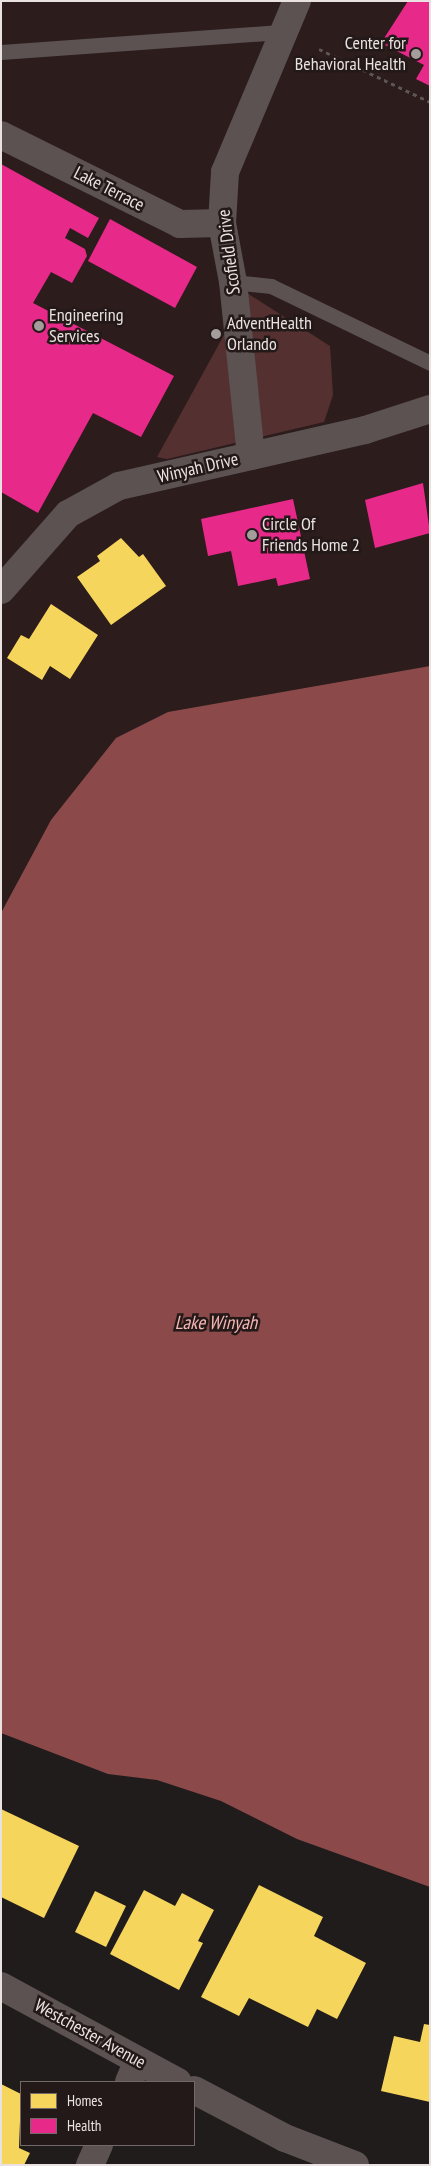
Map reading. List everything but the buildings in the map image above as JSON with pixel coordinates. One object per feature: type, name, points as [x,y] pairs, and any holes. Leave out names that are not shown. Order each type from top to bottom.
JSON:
[{"type":"street","name":"Scofield Drive","points":[[251,456],[233,282],[222,223],[225,172],[297,1]]},
{"type":"street","name":"Lake Terrace","points":[[1,134],[180,224],[222,223]]},
{"type":"street","name":"Winyah Drive","points":[[4,580],[68,514],[120,486],[366,430],[430,409]]},
{"type":"street","name":"Westchester Avenue","points":[[1,1986],[133,2072],[174,2081]]},
{"type":"street","points":[[195,2091],[285,2138],[355,2165]]},
{"type":"street","points":[[90,2165],[99,2146]]},
{"type":"lane","points":[[1,52],[283,32]]},
{"type":"lane","points":[[233,282],[271,286],[430,363]]},
{"type":"path","points":[[319,48],[430,102]]},
{"type":"shaded area","name":"AdventHealth Orlando","points":[[1,1],[430,1],[430,666],[168,712],[116,738],[51,820],[1,913]]},
{"type":"shaded area","points":[[247,293],[330,346],[333,395],[324,422],[167,459],[157,457]]},
{"type":"water","name":"Lake Winyah","points":[[430,666],[430,1887],[297,1839],[221,1801],[157,1780],[108,1774],[1,1733],[1,913],[51,820],[116,738],[168,712]]},
{"type":"place","name":"Center for Behavioral Health","points":[[416,54]]},
{"type":"place","name":"Engineering Services","points":[[39,326]]},
{"type":"place","name":"AdventHealth Orlando","points":[[216,334]]},
{"type":"place","name":"Circle Of Friends Home 2","points":[[252,535]]}]
